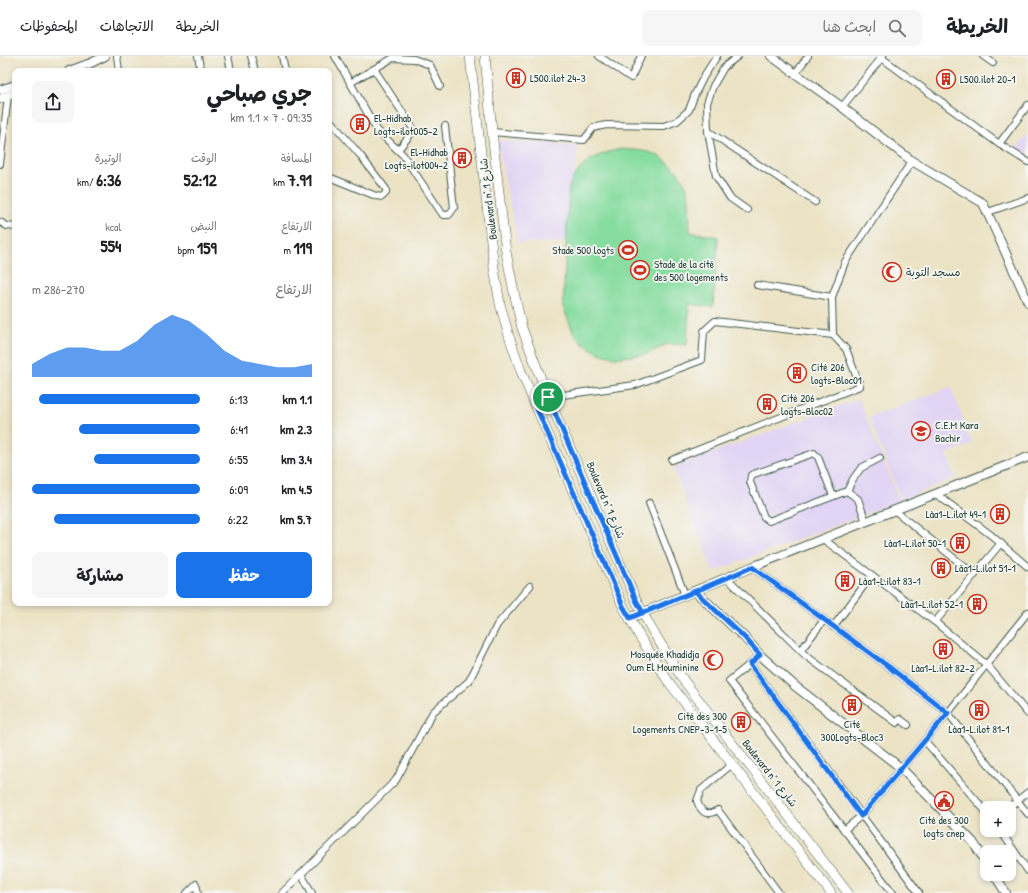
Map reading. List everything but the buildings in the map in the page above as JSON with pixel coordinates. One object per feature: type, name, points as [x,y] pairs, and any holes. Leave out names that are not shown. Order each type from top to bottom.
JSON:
[{"type":"main road","name":"Boulevard n° شارع 1","points":[[470,56],[479,144],[500,304],[508,336],[534,402],[623,606],[640,637],[668,681],[831,893]]},
{"type":"main road","name":"Boulevard n° شارع 1","points":[[486,56],[492,132],[506,252],[522,328],[548,397],[633,593],[652,630],[684,681],[848,893]]},
{"type":"street","points":[[77,68],[105,56]]},
{"type":"street","points":[[117,56],[119,68]]},
{"type":"street","points":[[198,56],[200,68]]},
{"type":"street","points":[[228,56],[230,68]]},
{"type":"street","points":[[251,56],[253,68]]},
{"type":"street","points":[[282,56],[284,68]]},
{"type":"street","points":[[335,56],[377,130],[403,155],[443,215],[449,215],[454,208],[445,126]]},
{"type":"street","points":[[599,56],[631,78],[641,56]]},
{"type":"street","points":[[492,132],[584,140],[593,128],[606,125],[664,126],[676,121],[689,110],[704,76],[717,56]]},
{"type":"street","points":[[738,56],[724,67],[713,86],[707,103],[708,131],[716,176],[730,198],[747,210]]},
{"type":"street","points":[[771,56],[842,107],[912,161],[983,203],[1028,302]]},
{"type":"street","points":[[795,74],[808,56]]},
{"type":"street","points":[[983,56],[993,63]]},
{"type":"street","points":[[842,107],[881,57],[999,144],[1028,162]]},
{"type":"street","points":[[350,83],[393,58],[414,59],[430,64],[440,86]]},
{"type":"street","points":[[374,70],[414,130],[398,150]]},
{"type":"street","points":[[0,90],[12,86]]},
{"type":"street","points":[[0,100],[12,94]]},
{"type":"street","points":[[0,164],[12,94]]},
{"type":"street","points":[[999,144],[1028,105]]},
{"type":"street","points":[[332,122],[360,155],[386,189],[386,193],[382,197],[376,196],[332,178]]},
{"type":"street","points":[[708,131],[815,202]]},
{"type":"street","points":[[833,335],[832,297],[845,262],[912,161]]},
{"type":"street","points":[[988,212],[1028,198]]},
{"type":"street","points":[[0,222],[7,226],[12,227]]},
{"type":"street","points":[[757,285],[832,297]]},
{"type":"street","points":[[534,402],[548,397],[635,385],[702,360],[704,331],[715,321],[833,335],[846,349],[860,386],[672,460]]},
{"type":"street","points":[[833,496],[818,457],[814,452],[751,475],[750,482],[764,517],[769,520],[847,491],[861,468],[880,458]]},
{"type":"street","points":[[630,618],[752,567],[1028,457]]},
{"type":"street","points":[[847,491],[858,499],[866,522]]},
{"type":"street","points":[[936,494],[1001,543],[1028,567]]},
{"type":"street","points":[[649,503],[685,595]]},
{"type":"street","points":[[894,510],[974,575]]},
{"type":"street","points":[[824,539],[935,622],[987,665],[1027,712]]},
{"type":"street","points":[[935,622],[1001,543]]},
{"type":"street","points":[[752,567],[889,667],[948,713],[1028,814]]},
{"type":"street","points":[[833,627],[872,575]]},
{"type":"street","points":[[727,578],[812,660],[897,723],[900,719],[908,725]]},
{"type":"street","points":[[282,893],[396,780],[433,712],[469,681],[497,625],[530,586]]},
{"type":"street","points":[[695,591],[745,638],[760,655],[795,686],[901,768],[949,817],[972,842],[980,854]]},
{"type":"street","points":[[844,830],[861,816],[925,741],[1028,612]]},
{"type":"street","points":[[801,650],[824,620]]},
{"type":"street","points":[[760,655],[729,681],[893,893]]},
{"type":"street","points":[[750,664],[919,893]]},
{"type":"street","points":[[925,741],[980,805]]},
{"type":"street","points":[[732,765],[700,790],[697,801],[702,811],[713,813],[718,810],[779,893]]},
{"type":"street","points":[[1018,801],[1028,792]]},
{"type":"street","points":[[1005,837],[1028,871]]},
{"type":"street","points":[[301,874],[312,893]]},
{"type":"street","points":[[998,881],[1006,893]]},
{"type":"street","points":[[187,893],[196,884],[198,893]]},
{"type":"shaded area","points":[[1028,134],[1028,161],[1015,150]]},
{"type":"shaded area","points":[[497,141],[578,145],[570,208],[569,242],[518,243]]},
{"type":"shaded area","name":"C.E.M Kara Bachir","points":[[951,387],[972,444],[947,454],[955,478],[901,500],[869,417]]},
{"type":"shaded area","points":[[859,399],[899,501],[713,572],[673,467]]},
{"type":"green space","name":"Stade de la cité des 500 logements","points":[[620,149],[637,150],[654,154],[668,163],[684,181],[688,191],[690,232],[718,237],[713,307],[689,304],[687,345],[667,344],[647,354],[615,358],[599,353],[583,344],[574,334],[563,307],[569,187],[571,181],[586,163],[602,154]]},
{"type":"place","name":"L500.ilot 24-3","points":[[516,78]]},
{"type":"place","name":"L500.ilot 20-1","points":[[946,79]]},
{"type":"place","name":"El-Hidhab Logts-ilot005-2","points":[[360,124]]},
{"type":"place","name":"El-Hidhab Logts-ilot004-2","points":[[462,158]]},
{"type":"place","name":"Stade 500 logts","points":[[628,250]]},
{"type":"place","name":"Stade de la cité des 500 logements","points":[[640,270]]},
{"type":"place","name":"مسجد التوبة","points":[[892,272]]},
{"type":"place","name":"Cité 206 logts-Bloc01","points":[[797,373]]},
{"type":"place","name":"Cité 206 logts-Bloc02","points":[[767,404]]},
{"type":"place","name":"C.E.M Kara Bachir","points":[[921,431]]},
{"type":"place","name":"Làa1-L.ilot 49-1","points":[[1000,514]]},
{"type":"place","name":"Làa1-L.ilot 50-1","points":[[960,543]]},
{"type":"place","name":"Làa1-L.ilot 51-1","points":[[941,568]]},
{"type":"place","name":"Làa1-L.ilot 83-1","points":[[845,581]]},
{"type":"place","name":"Làa1-L.ilot 52-1","points":[[977,604]]},
{"type":"place","name":"Làa1-L.ilot 82-2","points":[[943,649]]},
{"type":"place","name":"Mosquée Khadidja Oum El Mouminine","points":[[713,660]]},
{"type":"place","name":"Cité 300Logts-Bloc3","points":[[852,705]]},
{"type":"place","name":"Làa1-L.ilot 81-1","points":[[979,710]]},
{"type":"place","name":"Cité des 300 Logements CNEP-3-1-5","points":[[741,722]]},
{"type":"place","name":"Cité des 300 logts cnep","points":[[944,801]]},
{"type":"route","points":[[548,397],[534,402],[579,508],[623,606],[630,618],[643,613],[695,591],[745,638],[760,655],[750,664],[861,816],[948,713],[889,667],[752,567],[685,595],[643,613],[548,397]]}]
